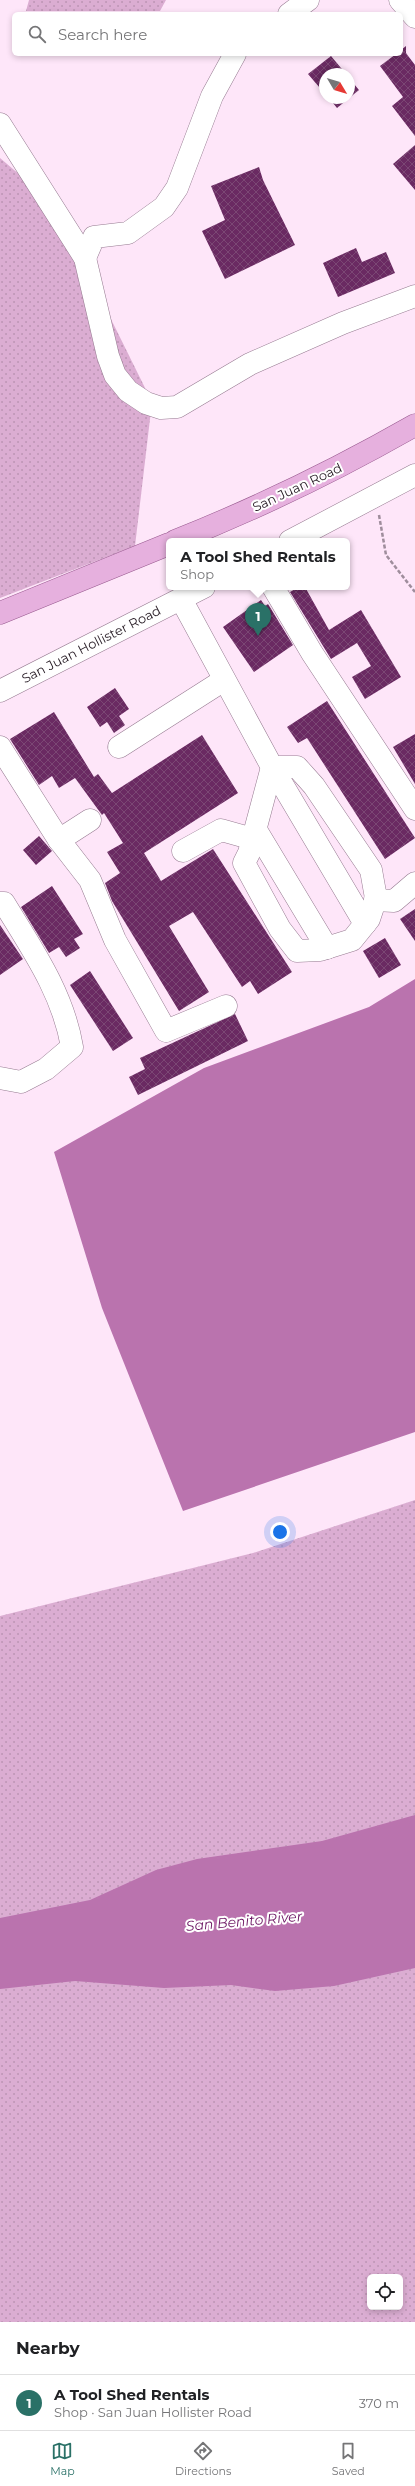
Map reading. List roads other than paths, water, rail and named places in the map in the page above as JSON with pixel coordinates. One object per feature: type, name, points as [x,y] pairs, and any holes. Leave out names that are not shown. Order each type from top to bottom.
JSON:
[{"type":"main road","name":"San Juan Road","points":[[182,538],[351,461],[415,426]]},
{"type":"main road","points":[[0,613],[166,545]]},
{"type":"street","points":[[292,12],[308,0]]},
{"type":"street","points":[[400,0],[415,17]]},
{"type":"street","points":[[85,258],[94,237],[128,233],[164,207],[177,188],[212,96],[234,56]]},
{"type":"street","points":[[0,124],[85,258],[108,356],[115,375],[138,398],[161,408],[176,407],[250,364],[343,322],[415,296]]},
{"type":"street","points":[[296,538],[415,475]]},
{"type":"street","name":"San Juan Hollister Road","points":[[0,690],[198,590]]},
{"type":"street","points":[[275,590],[312,653],[415,809]]},
{"type":"street","points":[[181,599],[272,767],[365,924]]},
{"type":"street","points":[[119,747],[224,680]]},
{"type":"street","points":[[0,746],[59,840],[90,880],[115,940],[166,1031],[226,1006]]},
{"type":"street","points":[[272,767],[297,767],[314,786],[371,870],[375,900],[369,919],[352,940],[327,948],[297,951],[280,929],[244,863],[255,835],[272,767]]},
{"type":"street","points":[[59,840],[90,820]]},
{"type":"street","points":[[183,851],[221,830],[255,835],[327,948]]},
{"type":"street","points":[[375,900],[394,902],[415,883]]},
{"type":"street","points":[[0,903],[4,904],[47,973],[69,1027],[72,1047],[46,1069],[21,1082],[0,1078]]},
{"type":"water","points":[[415,979],[415,1432],[183,1511],[102,1308],[54,1152],[204,1068],[369,1007]]},
{"type":"water","name":"San Benito River","points":[[415,1815],[415,1968],[334,1986],[275,1991],[231,1985],[164,1988],[75,1981],[0,1989],[0,1918],[90,1900],[156,1870],[197,1859],[322,1841]]},
{"type":"place","name":"A Tool Shed Rentals","points":[[258,636]]}]
